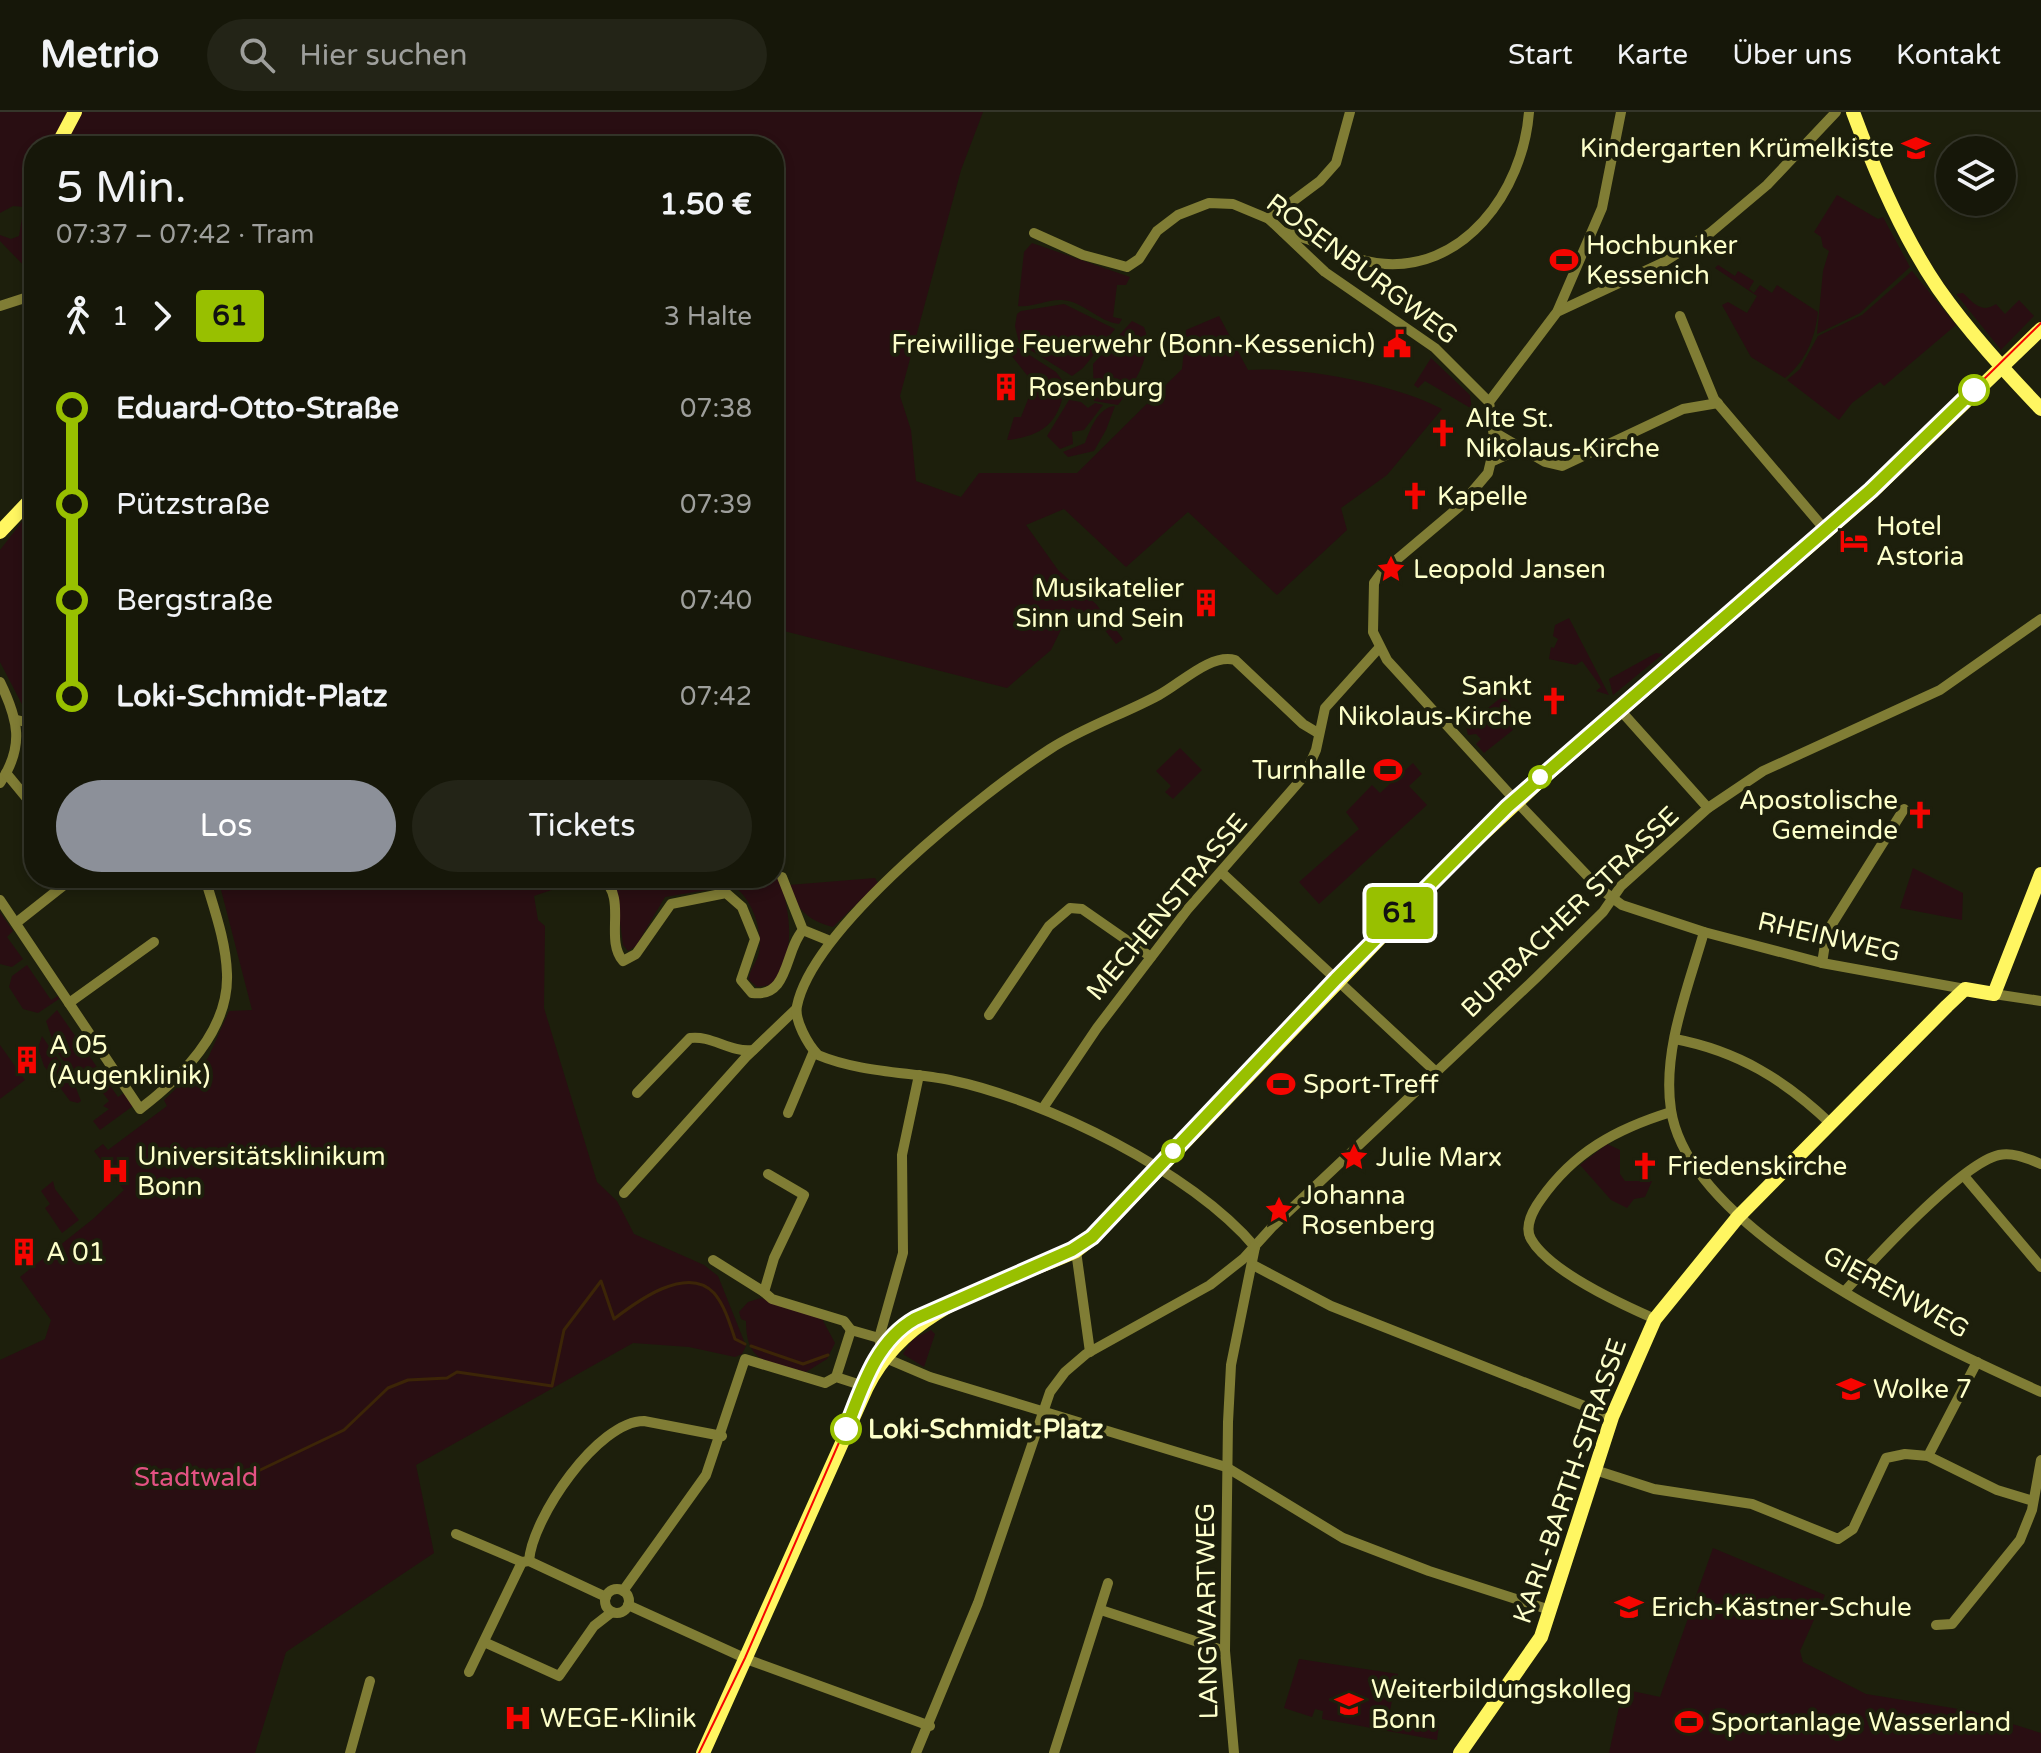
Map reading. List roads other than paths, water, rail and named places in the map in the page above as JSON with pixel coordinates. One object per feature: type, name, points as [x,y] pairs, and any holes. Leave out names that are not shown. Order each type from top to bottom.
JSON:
[{"type":"main road","points":[[62,136],[75,112]]},
{"type":"main road","points":[[1853,112],[1922,262],[1944,295],[2041,409]]},
{"type":"main road","points":[[703,1753],[883,1357],[925,1318],[1076,1251],[1103,1230],[1338,981],[1517,802],[1827,532],[2004,368],[2041,329]]},
{"type":"main road","points":[[1,529],[24,506]]},
{"type":"main road","points":[[1994,994],[2041,874]]},
{"type":"main road","name":"RHEINWEG","points":[[1965,989],[1994,994]]},
{"type":"main road","name":"KARL-BARTH-STRASSE","points":[[1460,1753],[1533,1652],[1550,1610],[1612,1417],[1655,1319],[1738,1217],[1965,989]]},
{"type":"street","points":[[1269,219],[1320,181],[1336,163],[1350,112]]},
{"type":"street","points":[[1283,232],[1307,237],[1351,257],[1374,263],[1397,265],[1443,255],[1480,228],[1496,204],[1520,158],[1529,112]]},
{"type":"street","points":[[1611,899],[1517,802],[1379,648],[1373,632],[1372,598],[1377,577],[1459,507],[1484,479],[1493,461],[1494,432],[1489,404],[1557,312],[1602,208],[1621,112]]},
{"type":"street","points":[[1557,312],[1662,263],[1710,233],[1767,185],[1836,112]]},
{"type":"street","name":"ROSENBURGWEG","points":[[1034,233],[1083,255],[1127,267],[1139,259],[1163,225],[1197,206],[1233,204],[1269,219],[1325,272],[1435,348],[1489,404]]},
{"type":"street","points":[[0,306],[24,298]]},
{"type":"street","points":[[1680,316],[1718,403],[1827,532]]},
{"type":"street","points":[[1494,432],[1520,449],[1550,464],[1562,466],[1683,409],[1718,403]]},
{"type":"street","points":[[1493,461],[1520,449]]},
{"type":"street","name":"BURBACHER STRASSE","points":[[916,1753],[930,1726],[978,1603],[1041,1411],[1065,1372],[1090,1352],[1198,1294],[1255,1247],[1603,912],[1621,886],[1708,808],[1763,771],[1940,690],[2041,619]]},
{"type":"street","name":"MECHENSTRASSE","points":[[1043,1108],[1097,1028],[1151,957],[1305,775],[1316,750],[1320,718],[1330,701],[1379,648]]},
{"type":"street","points":[[624,1193],[796,1009],[805,982],[830,941],[947,827],[1031,762],[1072,737],[1158,696],[1215,661],[1229,658],[1241,664],[1303,724],[1318,733]]},
{"type":"street","points":[[0,682],[17,720],[17,747],[3,778],[24,798]]},
{"type":"street","points":[[1621,711],[1708,808]]},
{"type":"street","points":[[17,720],[24,722]]},
{"type":"street","points":[[1822,963],[1827,932],[1904,809]]},
{"type":"street","points":[[1222,873],[1437,1073]]},
{"type":"street","points":[[609,888],[615,897],[617,949],[623,961],[636,954],[671,904],[726,893],[742,907],[755,939],[741,980],[752,993],[768,993],[778,986],[803,930],[784,882]]},
{"type":"street","points":[[16,923],[60,888]]},
{"type":"street","points":[[0,900],[140,1109],[193,1062],[215,1024],[224,997],[227,975],[225,951],[208,888]]},
{"type":"street","name":"RHEINWEG","points":[[1611,899],[1704,932],[1822,963],[1965,989]]},
{"type":"street","points":[[989,1015],[1049,926],[1070,908],[1082,909],[1151,957]]},
{"type":"street","points":[[803,930],[830,941]]},
{"type":"street","points":[[1655,1319],[1571,1274],[1539,1248],[1530,1238],[1529,1228],[1537,1205],[1576,1158],[1619,1130],[1671,1112],[1671,1060],[1704,932]]},
{"type":"street","points":[[69,1003],[154,942]]},
{"type":"street","name":"RHEINWEG","points":[[1994,994],[2041,1001]]},
{"type":"street","points":[[796,1009],[814,1051],[826,1058],[996,1091],[1043,1108],[1121,1147],[1159,1171],[1233,1221],[1255,1247]]},
{"type":"street","points":[[637,1093],[690,1038],[702,1038],[740,1052],[755,1050]]},
{"type":"street","points":[[1675,1039],[1721,1051],[1766,1071],[1792,1087],[1831,1124]]},
{"type":"street","points":[[788,1113],[814,1051]]},
{"type":"street","points":[[919,1075],[902,1155],[903,1253],[879,1338],[883,1357],[924,1375],[1156,1443],[1226,1467],[1343,1538],[1429,1571],[1550,1610]]},
{"type":"street","name":"GIERENWEG","points":[[1671,1112],[1691,1158],[1738,1217],[1845,1291],[1977,1362],[2041,1392]]},
{"type":"street","points":[[1845,1291],[1964,1176],[1988,1158],[2001,1154],[2023,1157],[2041,1164]]},
{"type":"street","points":[[764,1292],[774,1258],[804,1195],[768,1174]]},
{"type":"street","points":[[1964,1176],[2041,1267]]},
{"type":"street","name":"LANGWARTWEG","points":[[1234,1753],[1225,1651],[1226,1467],[1231,1365],[1255,1247]]},
{"type":"street","points":[[1076,1251],[1090,1352]]},
{"type":"street","points":[[713,1260],[772,1299],[844,1321],[851,1330],[879,1338]]},
{"type":"street","points":[[1253,1265],[1331,1306],[1612,1417]]},
{"type":"street","points":[[623,1591],[699,1488],[722,1436],[745,1359],[825,1383],[836,1377],[851,1330]]},
{"type":"street","points":[[1928,1456],[1977,1362]]},
{"type":"street","points":[[836,1377],[867,1387]]},
{"type":"street","points":[[469,1672],[563,1486],[614,1430],[634,1421],[644,1421],[722,1436]]},
{"type":"street","points":[[1595,1470],[1654,1489],[1752,1504],[1838,1539],[1853,1529],[1886,1458],[1892,1455],[1928,1456],[1997,1490],[2033,1501]]},
{"type":"street","points":[[1936,1625],[1952,1624],[2014,1550],[2033,1501],[2041,1460]]},
{"type":"street","points":[[456,1534],[606,1597]]},
{"type":"street","points":[[1054,1753],[1108,1583]]},
{"type":"street","points":[[612,1612],[606,1606],[606,1597],[613,1590],[623,1591]]},
{"type":"street","points":[[623,1591],[628,1605],[747,1659],[930,1726]]},
{"type":"street","points":[[484,1642],[559,1676],[594,1626],[612,1612],[621,1612],[628,1605]]},
{"type":"street","points":[[1101,1610],[1225,1651]]},
{"type":"street","points":[[350,1753],[370,1681]]},
{"type":"waterway","points":[[256,1472],[344,1430],[388,1388],[408,1380],[447,1378],[457,1372],[552,1386],[564,1330],[601,1281],[614,1319],[662,1289],[690,1282],[703,1285],[714,1293],[721,1304],[735,1339],[745,1344]]},
{"type":"waterway","points":[[751,1346],[803,1364],[828,1355]]},
{"type":"tram line","points":[[699,1753],[745,1658],[875,1360],[893,1335],[915,1319],[1072,1250],[1092,1237],[1336,979],[1507,807],[1871,490],[2041,323]]},
{"type":"tram line","name":"61","points":[[846,1429],[875,1360],[893,1335],[915,1319],[1072,1250],[1092,1237],[1215,1104],[1433,878],[1540,777],[1871,490],[1974,390]]},
{"type":"place","name":"Kindergarten Krümelkiste","points":[[1916,148]]},
{"type":"place","name":"Hochbunker Kessenich","points":[[1564,260]]},
{"type":"place","name":"Freiwillige Feuerwehr (Bonn-Kessenich)","points":[[1397,344]]},
{"type":"place","name":"Rosenburg","points":[[1006,387]]},
{"type":"place","name":"Alte St. Nikolaus-Kirche","points":[[1443,433]]},
{"type":"place","name":"Kapelle","points":[[1415,496]]},
{"type":"place","name":"Hotel Astoria","points":[[1854,541]]},
{"type":"place","name":"Leopold Jansen","points":[[1391,569]]},
{"type":"place","name":"Musikatelier Sinn und Sein","points":[[1206,603]]},
{"type":"place","name":"Sankt Nikolaus-Kirche","points":[[1554,701]]},
{"type":"place","name":"Turnhalle","points":[[1388,770]]},
{"type":"place","name":"Apostolische Gemeinde","points":[[1920,815]]},
{"type":"place","name":"A 05 (Augenklinik)","points":[[27,1060]]},
{"type":"place","name":"Sport-Treff","points":[[1281,1084]]},
{"type":"place","name":"Julie Marx","points":[[1354,1157]]},
{"type":"place","name":"Friedenskirche","points":[[1645,1166]]},
{"type":"place","name":"Universitätsklinikum Bonn","points":[[115,1171]]},
{"type":"place","name":"Johanna Rosenberg","points":[[1279,1210]]},
{"type":"place","name":"A 01","points":[[24,1252]]},
{"type":"place","name":"Wolke 7","points":[[1851,1389]]},
{"type":"place","name":"Loki-Schmidt-Platz","points":[[846,1429]]},
{"type":"place","name":"Erich-Kästner-Schule","points":[[1629,1607]]},
{"type":"place","name":"Weiterbildungskolleg Bonn","points":[[1349,1704]]},
{"type":"place","name":"WEGE-Klinik","points":[[518,1718]]},
{"type":"place","name":"Sportanlage Wasserland","points":[[1689,1722]]},
{"type":"park label","name":"Stadtwald","points":[[196,1477]]}]
